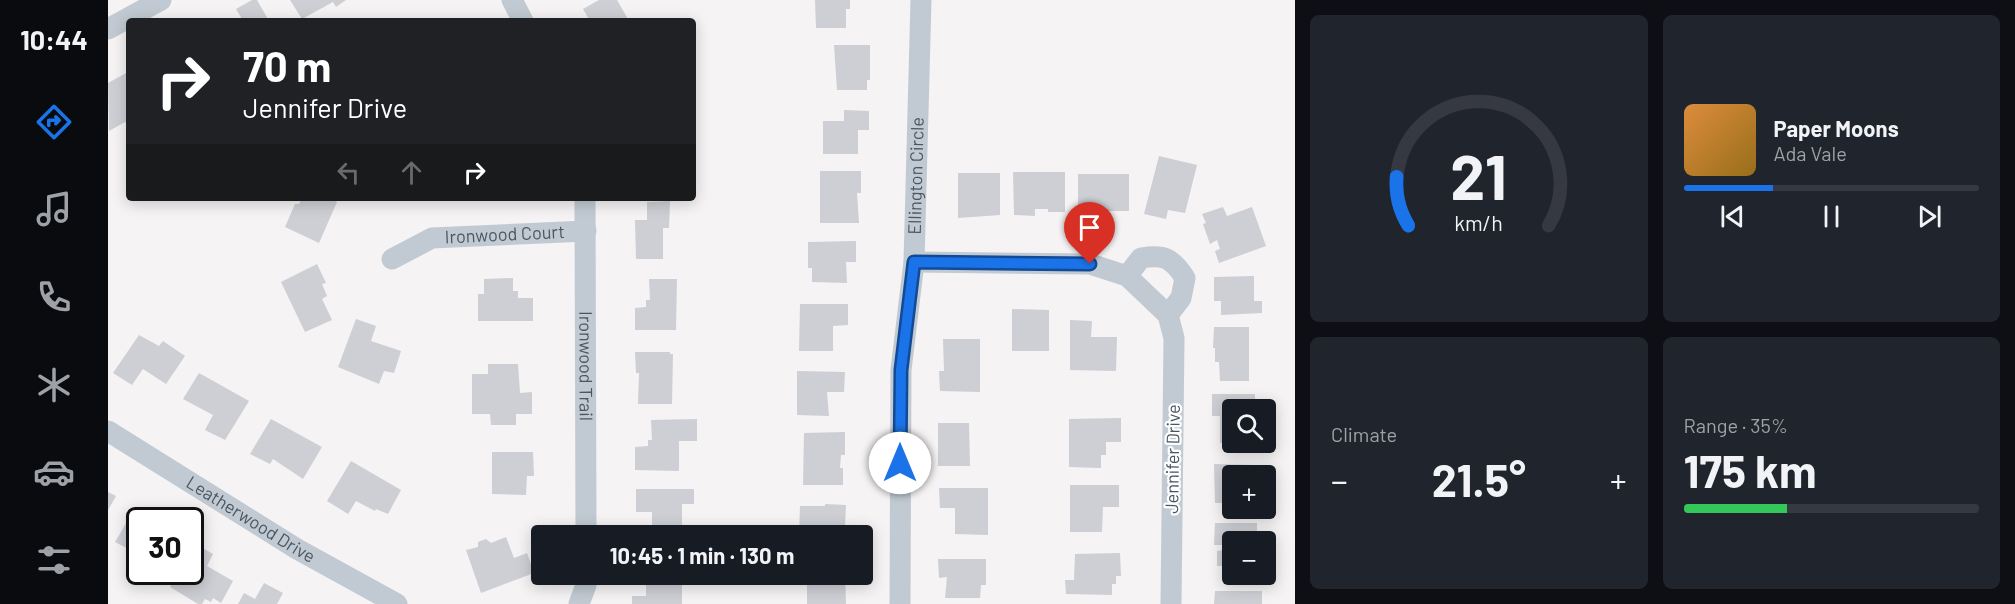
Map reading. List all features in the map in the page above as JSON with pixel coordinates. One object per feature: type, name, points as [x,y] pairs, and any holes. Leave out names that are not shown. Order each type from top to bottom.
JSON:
[{"type":"street","points":[[128,18],[160,0]]},
{"type":"street","points":[[512,0],[521,18]]},
{"type":"street","name":"Ellington Circle","points":[[900,604],[901,370],[914,262],[921,0]]},
{"type":"street","points":[[108,29],[126,19]]},
{"type":"street","name":"Ironwood Trail","points":[[585,201],[586,525]]},
{"type":"street","name":"Ironwood Court","points":[[392,259],[432,238],[586,231]]},
{"type":"street","points":[[914,262],[1090,264],[1127,276],[1168,315],[1181,298],[1185,278],[1175,264],[1158,255],[1141,258],[1127,276]]},
{"type":"street","name":"Jennifer Drive","points":[[1168,315],[1174,338],[1171,604]]},
{"type":"street","name":"Leatherwood Drive","points":[[108,431],[297,549],[397,604]]},
{"type":"street","points":[[579,604],[586,585]]},
{"type":"building","points":[[252,0],[257,0],[267,18],[241,18],[236,9]]},
{"type":"building","points":[[290,0],[346,0],[336,7],[333,2],[301,18]]},
{"type":"building","points":[[599,0],[617,0],[627,18],[588,18],[583,9]]},
{"type":"building","points":[[815,0],[850,0],[850,9],[846,9],[846,28],[816,28]]},
{"type":"building","points":[[834,45],[870,45],[870,80],[867,80],[867,90],[837,90]]},
{"type":"building","points":[[126,73],[126,122],[109,131],[108,83]]},
{"type":"building","points":[[844,110],[869,111],[869,130],[858,130],[858,154],[823,154],[823,121],[844,121]]},
{"type":"building","points":[[1159,156],[1197,165],[1185,213],[1168,210],[1166,219],[1144,214]]},
{"type":"building","points":[[820,171],[861,171],[861,193],[857,193],[859,223],[820,223]]},
{"type":"building","points":[[1013,172],[1065,172],[1065,212],[1035,209],[1035,216],[1014,215]]},
{"type":"building","points":[[958,173],[1000,173],[1000,215],[958,218]]},
{"type":"building","points":[[1078,174],[1129,174],[1129,211],[1099,211],[1099,215],[1078,216]]},
{"type":"building","points":[[300,201],[337,202],[319,243],[285,227],[295,204],[299,204]]},
{"type":"building","points":[[670,201],[669,228],[663,228],[663,259],[636,259],[635,220],[647,220],[647,202]]},
{"type":"building","points":[[1223,207],[1227,216],[1252,207],[1266,246],[1219,263],[1215,251],[1220,249],[1217,240],[1210,244],[1202,214]]},
{"type":"building","points":[[856,241],[856,262],[846,262],[847,283],[812,282],[812,268],[808,268],[808,242]]},
{"type":"building","points":[[317,264],[326,283],[322,284],[327,296],[322,299],[332,320],[305,332],[281,282]]},
{"type":"building","points":[[1254,276],[1254,301],[1262,301],[1262,313],[1221,315],[1221,301],[1214,301],[1214,277]]},
{"type":"building","points":[[513,278],[513,291],[518,291],[518,298],[533,298],[533,321],[478,321],[478,294],[484,294],[484,279]]},
{"type":"building","points":[[649,279],[677,279],[676,330],[635,330],[635,308],[646,307],[646,300],[650,300]]},
{"type":"building","points":[[800,304],[848,304],[848,325],[833,326],[833,351],[799,351]]},
{"type":"building","points":[[1012,309],[1049,310],[1049,351],[1012,351]]},
{"type":"building","points":[[356,319],[376,326],[371,341],[401,351],[394,373],[384,371],[379,384],[338,367]]},
{"type":"building","points":[[1070,320],[1092,321],[1091,337],[1117,337],[1116,371],[1070,370]]},
{"type":"building","points":[[1214,327],[1249,327],[1249,381],[1220,381],[1219,362],[1215,362],[1215,348],[1213,348]]},
{"type":"building","points":[[139,335],[159,346],[163,341],[185,356],[166,384],[143,369],[132,385],[113,373]]},
{"type":"building","points":[[943,339],[980,339],[980,392],[940,391],[939,371],[944,371]]},
{"type":"building","points":[[635,352],[670,352],[673,354],[672,404],[638,404],[639,373],[636,373]]},
{"type":"building","points":[[488,364],[518,364],[520,393],[532,392],[532,414],[516,414],[516,425],[491,425],[490,414],[472,414],[472,374],[488,374]]},
{"type":"building","points":[[797,371],[845,372],[844,392],[827,392],[829,416],[797,415]]},
{"type":"building","points":[[199,373],[249,401],[225,440],[205,430],[213,415],[183,399]]},
{"type":"building","points":[[1212,394],[1255,394],[1255,399],[1222,399],[1222,443],[1220,443],[1220,416],[1212,416]]},
{"type":"building","points":[[1121,418],[1121,442],[1106,442],[1106,455],[1101,455],[1101,468],[1069,467],[1069,419]]},
{"type":"building","points":[[271,419],[322,447],[303,479],[273,459],[270,464],[250,454]]},
{"type":"building","points":[[697,419],[697,441],[679,441],[679,471],[635,470],[635,447],[648,446],[648,440],[652,440],[651,420]]},
{"type":"building","points":[[938,423],[969,423],[970,466],[938,466]]},
{"type":"building","points":[[845,432],[845,455],[841,455],[840,468],[843,468],[843,485],[803,485],[804,433]]},
{"type":"building","points":[[492,452],[533,452],[534,476],[527,476],[526,495],[492,494]]},
{"type":"building","points":[[351,461],[401,490],[388,514],[376,509],[375,511],[356,501],[348,514],[327,501]]},
{"type":"building","points":[[1214,464],[1255,465],[1222,465],[1222,503],[1215,503]]},
{"type":"building","points":[[1070,485],[1119,485],[1119,507],[1103,507],[1102,532],[1070,532]]},
{"type":"building","points":[[939,488],[988,488],[988,535],[955,534],[955,508],[940,508]]},
{"type":"building","points":[[636,489],[694,489],[694,504],[682,504],[682,525],[652,525],[652,512],[636,512]]},
{"type":"building","points":[[108,492],[116,496],[108,510]]},
{"type":"building","points":[[825,504],[846,505],[845,525],[799,525],[800,506],[825,506]]},
{"type":"building","points":[[126,523],[126,548],[115,542]]},
{"type":"building","points":[[1215,523],[1257,523],[1257,531],[1222,531],[1222,545],[1214,545]]},
{"type":"building","points":[[506,537],[514,558],[527,553],[531,564],[531,574],[481,593],[466,550],[478,547],[478,542],[486,539],[491,543]]},
{"type":"building","points":[[204,549],[213,554],[207,566],[233,581],[221,603],[213,598],[211,602],[205,599],[202,604],[198,604],[170,587],[171,585],[204,585]]},
{"type":"building","points":[[1222,550],[1222,566],[1217,566],[1217,551]]},
{"type":"building","points":[[1120,553],[1121,576],[1116,576],[1116,584],[1112,584],[1112,595],[1066,594],[1065,580],[1074,580],[1075,554]]},
{"type":"building","points":[[938,559],[986,559],[986,585],[981,585],[980,598],[945,598],[947,577],[939,578]]},
{"type":"building","points":[[264,583],[283,593],[277,604],[238,604],[244,593],[255,599]]},
{"type":"building","points":[[646,585],[682,585],[682,604],[632,604],[632,596],[646,596]]},
{"type":"building","points":[[807,585],[845,585],[846,604],[807,604]]},
{"type":"building","points":[[1215,591],[1262,591],[1262,604],[1214,604]]},
{"type":"route","points":[[900,463],[901,370],[914,262],[1090,264]]}]
